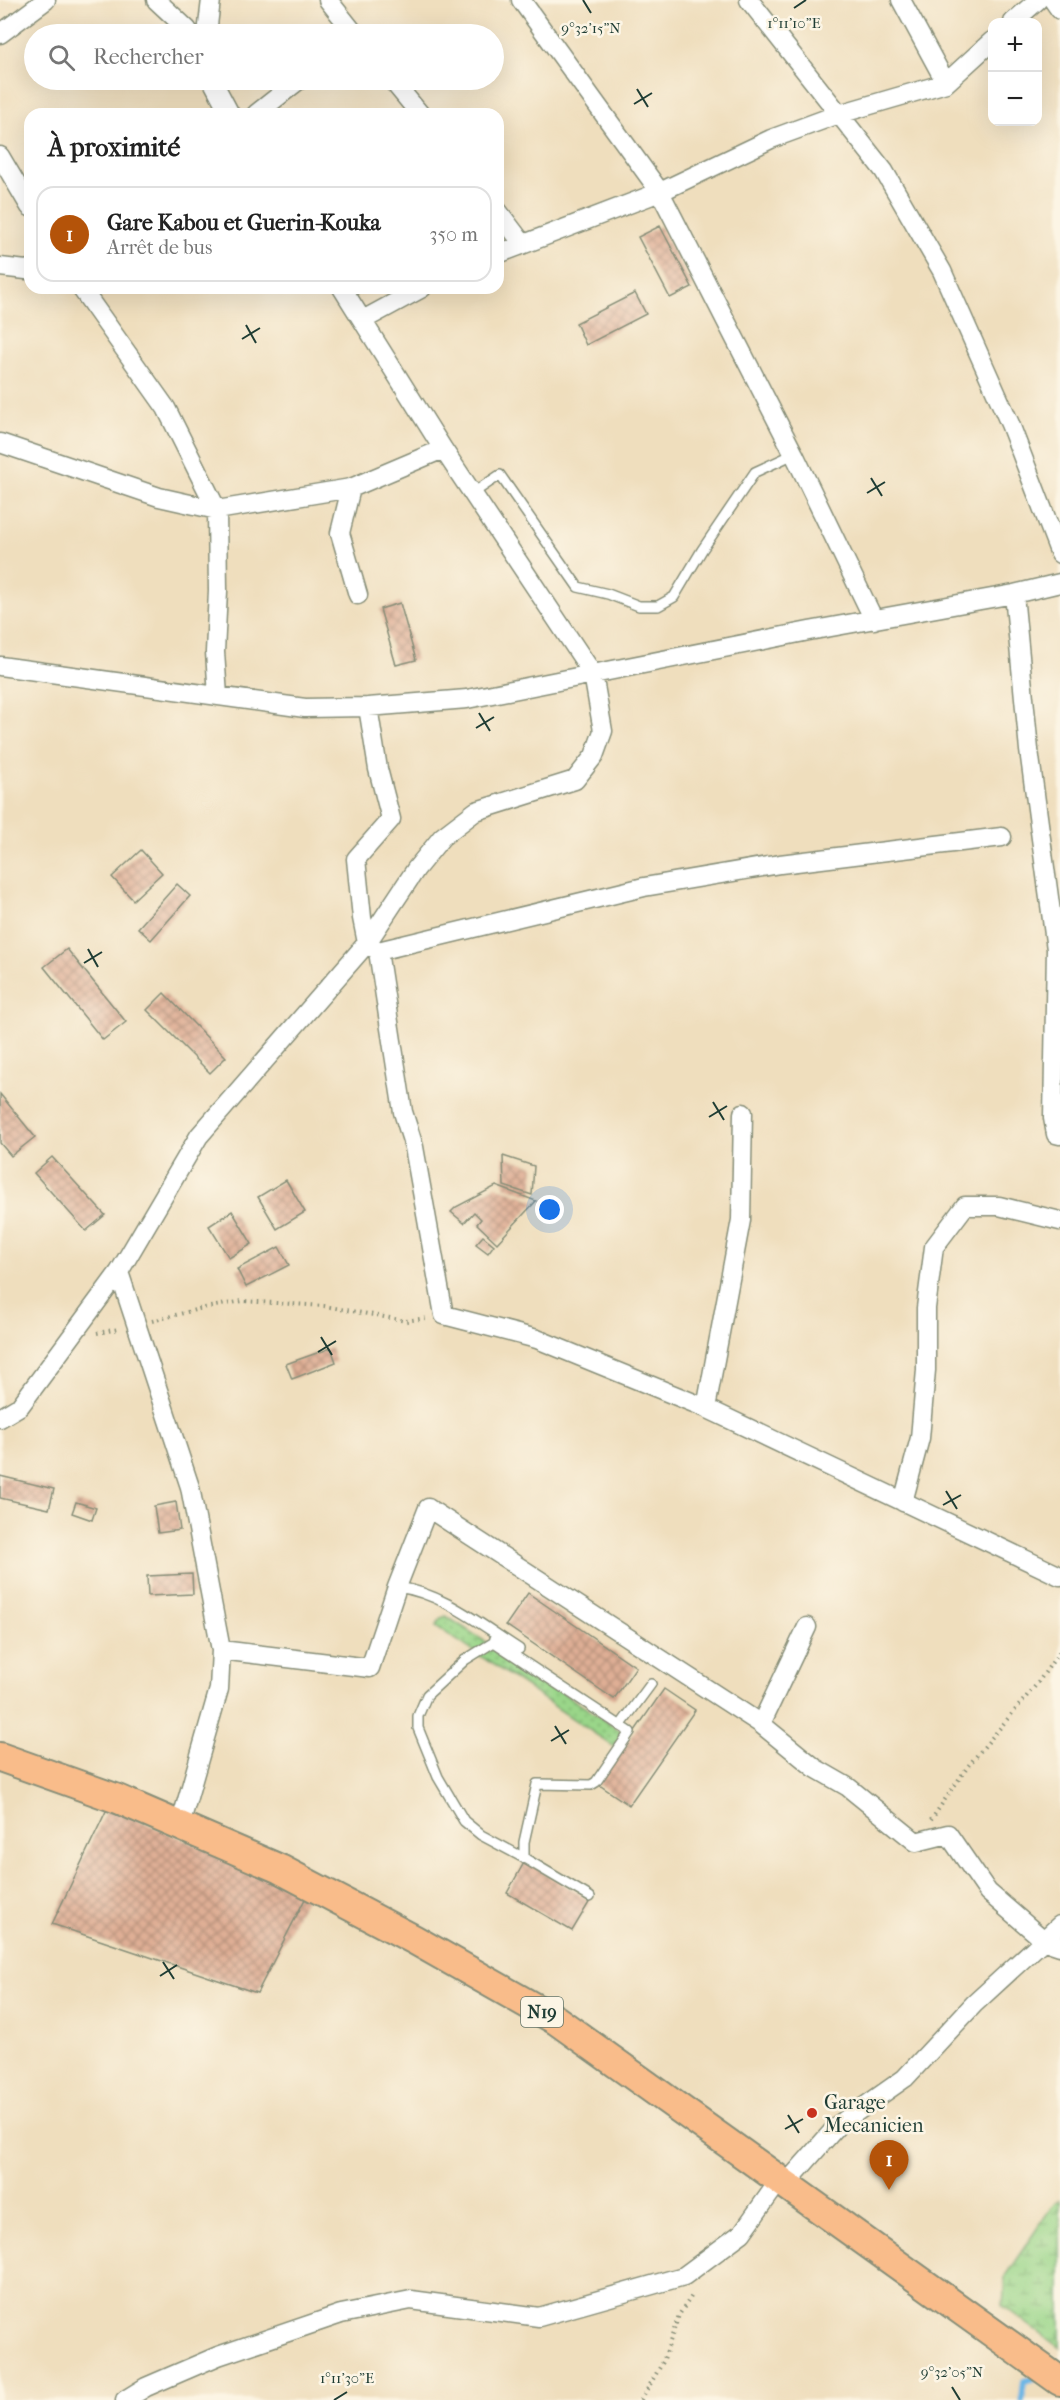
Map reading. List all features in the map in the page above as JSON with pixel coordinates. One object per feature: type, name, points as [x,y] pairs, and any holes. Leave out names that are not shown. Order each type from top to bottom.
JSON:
[{"type":"main road","name":"N19","points":[[0,1757],[118,1798],[280,1869],[338,1898],[556,2020],[1060,2381]]},
{"type":"street","points":[[0,34],[45,0]]},
{"type":"street","points":[[156,0],[182,24]]},
{"type":"street","points":[[208,24],[211,0]]},
{"type":"street","points":[[328,0],[347,24]]},
{"type":"street","points":[[521,0],[660,192],[794,454],[874,620]]},
{"type":"street","points":[[749,0],[884,171],[942,271],[1010,424],[1060,554]]},
{"type":"street","points":[[901,0],[946,83]]},
{"type":"street","points":[[1018,18],[1038,0]]},
{"type":"street","points":[[1053,0],[1060,10]]},
{"type":"street","points":[[504,252],[660,192],[771,139],[840,114],[946,83],[988,45]]},
{"type":"street","points":[[217,90],[227,108]]},
{"type":"street","points":[[263,108],[286,90]]},
{"type":"street","points":[[400,90],[415,108]]},
{"type":"street","points":[[0,156],[24,197]]},
{"type":"street","points":[[504,219],[523,244]]},
{"type":"street","points":[[0,267],[24,270]]},
{"type":"street","points":[[85,294],[166,408],[217,510],[218,696]]},
{"type":"street","points":[[0,1418],[20,1406],[119,1272],[199,1136],[373,947],[416,868],[442,837],[476,811],[575,780],[594,756],[603,731],[593,674],[443,449],[346,294]]},
{"type":"street","points":[[363,320],[411,294]]},
{"type":"street","points":[[0,442],[159,497],[217,510],[351,488],[443,449]]},
{"type":"street","points":[[351,488],[340,532],[358,595]]},
{"type":"street","points":[[0,666],[305,708],[369,707],[467,699],[790,634],[1014,594],[1060,583]]},
{"type":"street","points":[[1014,594],[1029,750],[1056,949],[1053,1118],[1056,1134],[1060,1135]]},
{"type":"street","points":[[369,707],[378,769],[391,819],[356,859],[362,918],[373,947],[403,1112],[414,1147],[444,1315],[537,1340],[706,1407],[1060,1576]]},
{"type":"street","points":[[373,947],[644,887],[780,864],[1002,837]]},
{"type":"street","points":[[706,1407],[741,1220],[742,1113]]},
{"type":"street","points":[[903,1502],[920,1438],[926,1370],[926,1308],[934,1247],[965,1206],[999,1206],[1060,1221]]},
{"type":"street","points":[[119,1272],[190,1487],[221,1650],[219,1689],[180,1826]]},
{"type":"street","points":[[221,1650],[370,1668],[397,1587],[428,1508],[761,1724],[815,1768],[848,1786],[916,1842],[948,1834],[988,1893],[1052,1944]]},
{"type":"street","points":[[761,1724],[807,1627]]},
{"type":"street","points":[[124,2400],[146,2387],[218,2356],[341,2314],[411,2300],[539,2317],[684,2276],[742,2233],[782,2183],[838,2125],[905,2078],[974,2004],[1052,1944],[1060,1925]]},
{"type":"lane","points":[[473,493],[500,475],[578,587],[608,594],[639,606],[658,606],[674,597],[702,550],[755,472],[794,454]]},
{"type":"lane","points":[[397,1587],[412,1589],[437,1598],[630,1732],[596,1782],[583,1786],[537,1784],[524,1842],[524,1858]]},
{"type":"lane","points":[[495,1638],[519,1649]]},
{"type":"lane","points":[[495,1638],[465,1660],[427,1695],[418,1716],[418,1728],[438,1777],[464,1821],[481,1835],[590,1897]]},
{"type":"lane","points":[[620,1726],[651,1684]]},
{"type":"path","points":[[69,1339],[243,1301],[324,1306],[406,1321],[444,1315]]},
{"type":"path","points":[[916,1842],[968,1766],[1037,1684],[1060,1651]]},
{"type":"path","points":[[641,2400],[663,2362],[679,2315],[695,2290]]},
{"type":"green space","points":[[446,1616],[624,1733],[616,1748],[436,1626],[441,1618]]},
{"type":"green space","points":[[1060,2200],[1060,2348],[1003,2306],[1005,2276],[1054,2203]]},
{"type":"building","points":[[660,226],[692,287],[670,298],[638,237]]},
{"type":"building","points":[[635,293],[646,314],[586,345],[576,323]]},
{"type":"building","points":[[400,603],[416,660],[396,665],[380,609]]},
{"type":"building","points":[[141,850],[162,873],[133,900],[112,877]]},
{"type":"building","points":[[177,884],[190,896],[151,940],[138,928]]},
{"type":"building","points":[[67,949],[126,1022],[103,1040],[44,967]]},
{"type":"building","points":[[164,993],[226,1057],[210,1073],[147,1010]]},
{"type":"building","points":[[0,1094],[35,1137],[11,1156],[0,1143]]},
{"type":"building","points":[[503,1156],[534,1166],[532,1195],[504,1186]]},
{"type":"building","points":[[52,1157],[105,1215],[86,1231],[34,1173]]},
{"type":"building","points":[[286,1180],[305,1212],[277,1229],[258,1197]]},
{"type":"building","points":[[496,1186],[536,1201],[497,1243],[477,1224],[481,1219],[474,1212],[464,1223],[451,1212],[456,1207]]},
{"type":"building","points":[[232,1211],[252,1244],[229,1258],[209,1226]]},
{"type":"building","points":[[483,1236],[494,1245],[488,1253],[476,1244]]},
{"type":"building","points":[[279,1247],[289,1265],[246,1287],[237,1269]]},
{"type":"building","points":[[331,1348],[336,1362],[292,1379],[286,1364]]},
{"type":"building","points":[[0,1476],[54,1489],[49,1509],[0,1498]]},
{"type":"building","points":[[76,1502],[96,1508],[92,1520],[72,1513]]},
{"type":"building","points":[[176,1502],[180,1530],[158,1533],[154,1506]]},
{"type":"building","points":[[192,1574],[193,1594],[148,1596],[147,1576]]},
{"type":"building","points":[[528,1593],[636,1667],[614,1699],[506,1625]]},
{"type":"building","points":[[664,1689],[695,1710],[629,1805],[598,1784]]},
{"type":"building","points":[[108,1807],[308,1893],[257,1993],[52,1924]]},
{"type":"building","points":[[525,1861],[590,1901],[572,1931],[507,1893]]},
{"type":"waterway","points":[[1022,2400],[1024,2381],[1040,2377]]},
{"type":"place","name":"Garage Mecanicien","points":[[812,2113]]},
{"type":"place","name":"Gare Kabou et Guerin-Kouka","points":[[889,2190]]}]
